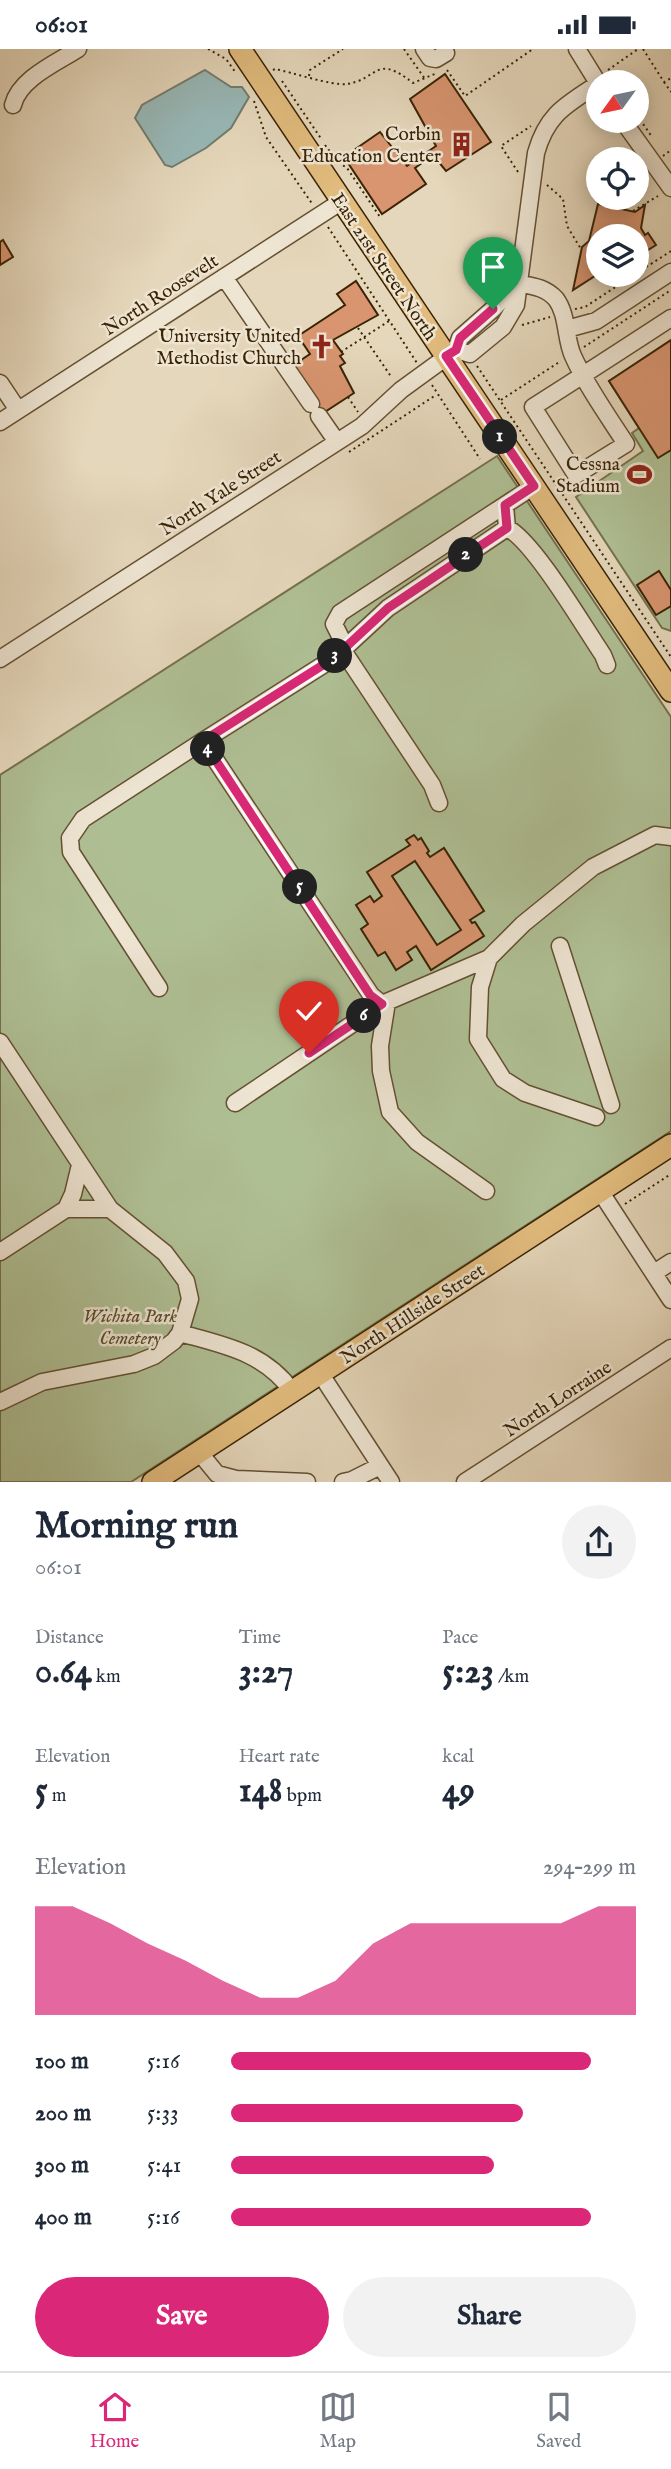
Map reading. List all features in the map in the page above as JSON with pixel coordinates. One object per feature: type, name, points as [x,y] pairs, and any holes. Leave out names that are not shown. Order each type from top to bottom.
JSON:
[{"type":"main road","name":"East 21st Street North","points":[[240,49],[342,201],[451,353],[534,486],[671,691]]},
{"type":"main road","name":"North Hillside Street","points":[[153,1482],[671,1145]]},
{"type":"street","points":[[13,105],[15,94],[30,80],[78,49]]},
{"type":"street","points":[[424,49],[430,58],[436,59],[446,53]]},
{"type":"street","points":[[577,49],[593,70]]},
{"type":"street","name":"North Yale Street","points":[[0,659],[343,447],[362,426],[424,373],[451,353],[470,354],[503,327],[516,305],[536,153],[542,132],[558,111],[586,90]]},
{"type":"street","points":[[630,133],[668,194]]},
{"type":"street","name":"North Roosevelt","points":[[0,422],[342,201]]},
{"type":"street","points":[[567,329],[596,321],[671,272]]},
{"type":"street","points":[[225,277],[343,447]]},
{"type":"street","points":[[517,283],[540,287],[557,300],[572,355],[582,375],[626,445],[576,475],[533,407],[582,375],[671,319]]},
{"type":"street","points":[[0,383],[18,410]]},
{"type":"street","points":[[439,803],[432,785],[344,648],[334,624],[340,613],[534,486]]},
{"type":"street","points":[[505,505],[507,528]]},
{"type":"street","points":[[159,988],[71,852],[70,838],[83,819],[334,658],[388,608],[507,528]]},
{"type":"street","points":[[507,528],[517,533],[531,549],[603,655],[607,665]]},
{"type":"street","points":[[203,741],[370,995],[384,1003]]},
{"type":"street","points":[[235,1103],[384,1003],[489,958],[523,924],[593,867],[655,835],[671,837]]},
{"type":"street","points":[[560,946],[611,1105]]},
{"type":"street","points":[[489,958],[480,987],[478,1039],[503,1079],[525,1093],[596,1117]]},
{"type":"street","points":[[384,1003],[380,1046],[381,1071],[390,1112],[417,1142],[486,1191]]},
{"type":"street","points":[[0,1402],[43,1382],[144,1360],[166,1347],[180,1333],[190,1299],[186,1281],[164,1253],[110,1209],[3,1052]]},
{"type":"street","points":[[0,1252],[66,1209],[73,1194],[80,1165]]},
{"type":"street","points":[[600,1191],[671,1300]]},
{"type":"street","points":[[66,1209],[110,1209]]},
{"type":"street","points":[[654,1273],[671,1262]]},
{"type":"street","points":[[180,1333],[252,1355],[282,1378],[292,1391]]},
{"type":"street","name":"North Lorraine","points":[[465,1482],[671,1348]]},
{"type":"street","points":[[320,1373],[391,1482]]},
{"type":"street","points":[[198,1452],[218,1474],[236,1479],[307,1482]]},
{"type":"street","points":[[343,1482],[380,1466]]},
{"type":"path","points":[[208,49],[259,78],[284,81],[324,144],[338,162],[347,168],[380,217]]},
{"type":"path","points":[[309,77],[310,70],[342,49]]},
{"type":"path","points":[[404,49],[426,80]]},
{"type":"path","points":[[259,78],[275,69],[346,84],[383,68],[399,72],[413,83],[426,80],[445,68],[465,96],[533,49]]},
{"type":"path","points":[[612,70],[638,49]]},
{"type":"path","points":[[643,49],[671,92]]},
{"type":"path","points":[[259,78],[266,137],[480,460]]},
{"type":"path","points":[[664,82],[671,78]]},
{"type":"path","points":[[659,158],[671,150]]},
{"type":"path","points":[[633,211],[660,194],[668,194]]},
{"type":"path","points":[[649,265],[671,251]]},
{"type":"path","points":[[500,400],[671,291]]},
{"type":"path","points":[[341,352],[389,321]]},
{"type":"path","points":[[358,328],[394,382]]},
{"type":"path","points":[[343,447],[438,394]]},
{"type":"green space","name":"Cessna Stadium","points":[[671,341],[671,631],[662,628],[576,497],[643,451],[632,433],[639,428],[609,381]]},
{"type":"green space","name":"Wichita Park Cemetery","points":[[497,456],[671,717],[671,1131],[131,1482],[0,1482],[0,775]]},
{"type":"water","points":[[205,70],[231,87],[242,87],[249,97],[231,128],[206,148],[172,167],[165,165],[135,118],[142,105]]},
{"type":"building","name":"Corbin Education Center","points":[[445,74],[491,142],[446,171],[433,155],[415,168],[426,184],[382,214],[344,157],[380,132],[407,166],[436,146],[410,99]]},
{"type":"building","points":[[597,210],[644,210],[642,224],[593,224]]},
{"type":"building","points":[[649,234],[656,245],[649,249]]},
{"type":"building","points":[[3,240],[13,257],[0,265],[0,242]]},
{"type":"building","points":[[586,244],[586,282],[573,290],[582,247]]},
{"type":"building","name":"University United Methodist Church","points":[[356,281],[378,315],[333,340],[343,354],[340,356],[345,363],[340,366],[354,393],[314,419],[289,368],[310,354],[298,336],[345,305],[337,294]]},
{"type":"building","points":[[671,340],[671,450],[658,458],[609,381]]},
{"type":"building","points":[[659,571],[671,590],[671,606],[656,615],[637,585]]},
{"type":"building","points":[[414,835],[418,840],[421,838],[430,857],[444,848],[484,911],[470,920],[475,922],[484,936],[431,970],[416,946],[407,952],[412,960],[396,970],[385,952],[378,956],[361,929],[368,924],[356,905],[370,896],[374,902],[382,896],[367,872],[410,845],[406,840]],"holes":[[[415,861],[461,930],[437,945],[392,876]]]},
{"type":"place","name":"Corbin Education Center","points":[[461,144]]},
{"type":"place","name":"University United Methodist Church","points":[[321,346]]},
{"type":"place","name":"Cessna Stadium","points":[[640,474]]},
{"type":"route","points":[[309,1053],[382,1004],[370,995],[203,741],[334,658],[388,608],[507,528],[505,505],[534,486],[446,356],[456,350],[460,338],[493,309]]}]
